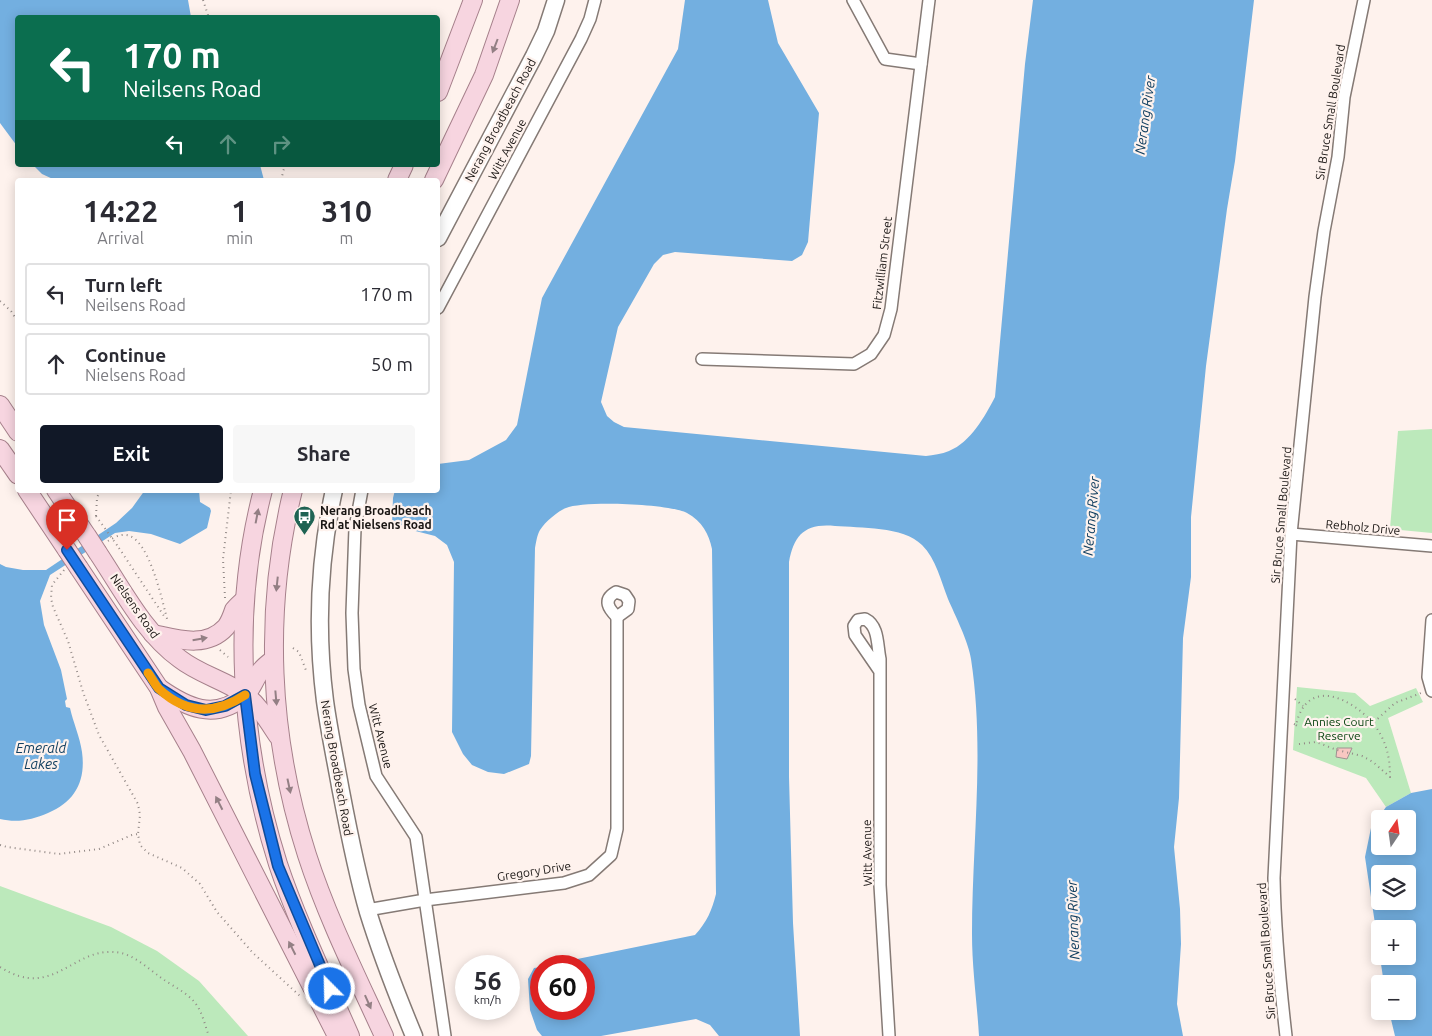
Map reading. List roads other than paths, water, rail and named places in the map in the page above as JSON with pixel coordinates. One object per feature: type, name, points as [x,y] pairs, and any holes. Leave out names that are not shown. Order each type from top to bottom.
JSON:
[{"type":"main road","points":[[440,87],[473,0]]},
{"type":"main road","points":[[435,178],[484,75],[510,0]]},
{"type":"main road","points":[[0,404],[15,427]]},
{"type":"main road","points":[[0,448],[15,470]]},
{"type":"main road","name":"Nielsens Road","points":[[29,493],[159,688]]},
{"type":"main road","name":"Nielsens Road","points":[[58,493],[153,634],[180,659],[197,671],[245,695],[267,718],[279,738]]},
{"type":"main road","points":[[262,493],[252,542],[245,599],[245,695],[255,774],[278,866],[350,1036]]},
{"type":"main road","points":[[292,493],[283,536],[274,620],[274,659],[279,738],[295,816],[307,857],[384,1036]]},
{"type":"main road","points":[[153,634],[186,641],[204,640],[221,632],[235,609],[245,599]]},
{"type":"main road","points":[[159,688],[186,705],[206,710],[225,706],[245,695],[260,672],[274,659]]},
{"type":"main road","points":[[159,688],[167,707],[192,750],[337,1036]]},
{"type":"street","name":"Nerang Broadbeach Road","points":[[440,234],[534,56],[546,31],[556,0]]},
{"type":"street","name":"Witt Avenue","points":[[440,304],[581,39],[590,19],[595,0]]},
{"type":"street","points":[[853,0],[885,59],[921,64]]},
{"type":"street","name":"Fitzwilliam Street","points":[[702,359],[854,364],[872,354],[884,335],[891,309],[929,0]]},
{"type":"street","name":"Sir Bruce Small Boulevard","points":[[1286,1036],[1274,910],[1275,851],[1291,534],[1322,249],[1338,157],[1344,97],[1364,0]]},
{"type":"street","name":"Nerang Broadbeach Road","points":[[334,493],[324,553],[321,594],[321,663],[330,733],[350,837],[368,910],[393,984],[414,1036]]},
{"type":"street","name":"Witt Avenue","points":[[361,493],[355,528],[352,613],[354,668],[359,705],[376,776],[416,837],[445,1036]]},
{"type":"street","name":"Rebholz Drive","points":[[1291,534],[1432,546]]},
{"type":"street","name":"Gregory Drive","points":[[368,910],[425,900],[564,883],[589,875],[611,855],[617,829],[617,617]]},
{"type":"street","points":[[1431,690],[1428,677],[1432,620]]},
{"type":"street","name":"Witt Avenue","points":[[879,670],[880,885],[889,1036]]},
{"type":"water","points":[[0,0],[188,0],[191,15],[15,15],[15,143],[0,123]]},
{"type":"water","name":"Nerang River","points":[[685,0],[768,0],[778,43],[819,113],[808,242],[802,255],[792,261],[675,252],[663,255],[654,264],[618,327],[601,402],[607,416],[624,427],[926,456],[949,451],[971,435],[995,397],[1025,64],[1033,0],[1254,0],[1235,161],[1206,366],[1191,517],[1191,577],[1183,638],[1179,798],[1174,847],[1180,909],[1181,944],[1177,1004],[1183,1036],[979,1036],[972,934],[977,796],[977,728],[975,693],[968,645],[935,563],[922,545],[904,534],[893,531],[825,526],[809,529],[798,538],[789,562],[789,777],[793,923],[800,1036],[719,1036],[710,1025],[696,1019],[601,1036],[542,1036],[537,1030],[534,1020],[595,1020],[595,955],[695,935],[709,916],[716,894],[712,549],[704,528],[692,516],[664,507],[627,504],[590,504],[566,508],[556,514],[539,532],[535,548],[531,756],[529,764],[504,774],[488,772],[472,765],[463,754],[452,732],[454,562],[447,545],[435,536],[392,525],[393,498],[394,493],[440,493],[440,464],[469,460],[506,440],[517,425],[542,298],[678,49]]},
{"type":"water","points":[[35,167],[261,167],[263,178],[51,178],[42,174]]},
{"type":"water","name":"Emerald Lakes","points":[[143,493],[199,493],[200,502],[210,508],[211,511],[207,528],[180,544],[151,534],[129,531],[115,533],[50,575],[40,601],[44,625],[61,670],[67,699],[65,701],[66,707],[70,708],[80,741],[83,762],[82,772],[77,789],[72,797],[57,808],[30,819],[12,821],[0,819],[0,564],[23,570],[46,570],[116,523],[132,508]]},
{"type":"water","points":[[1432,789],[1432,1036],[1395,1036],[1391,1020],[1416,1020],[1416,975],[1383,975],[1381,965],[1416,965],[1416,920],[1374,920],[1373,910],[1416,910],[1416,865],[1371,865],[1371,897],[1365,857],[1371,828],[1371,855],[1416,855],[1416,810],[1384,810],[1411,793]]},
{"type":"water","points":[[530,975],[530,1010],[528,979]]},
{"type":"place","name":"Nerang Broadbeach Rd at Nielsens Road","points":[[304,536]]},
{"type":"park label","name":"Annies Court Reserve","points":[[1339,728]]}]
